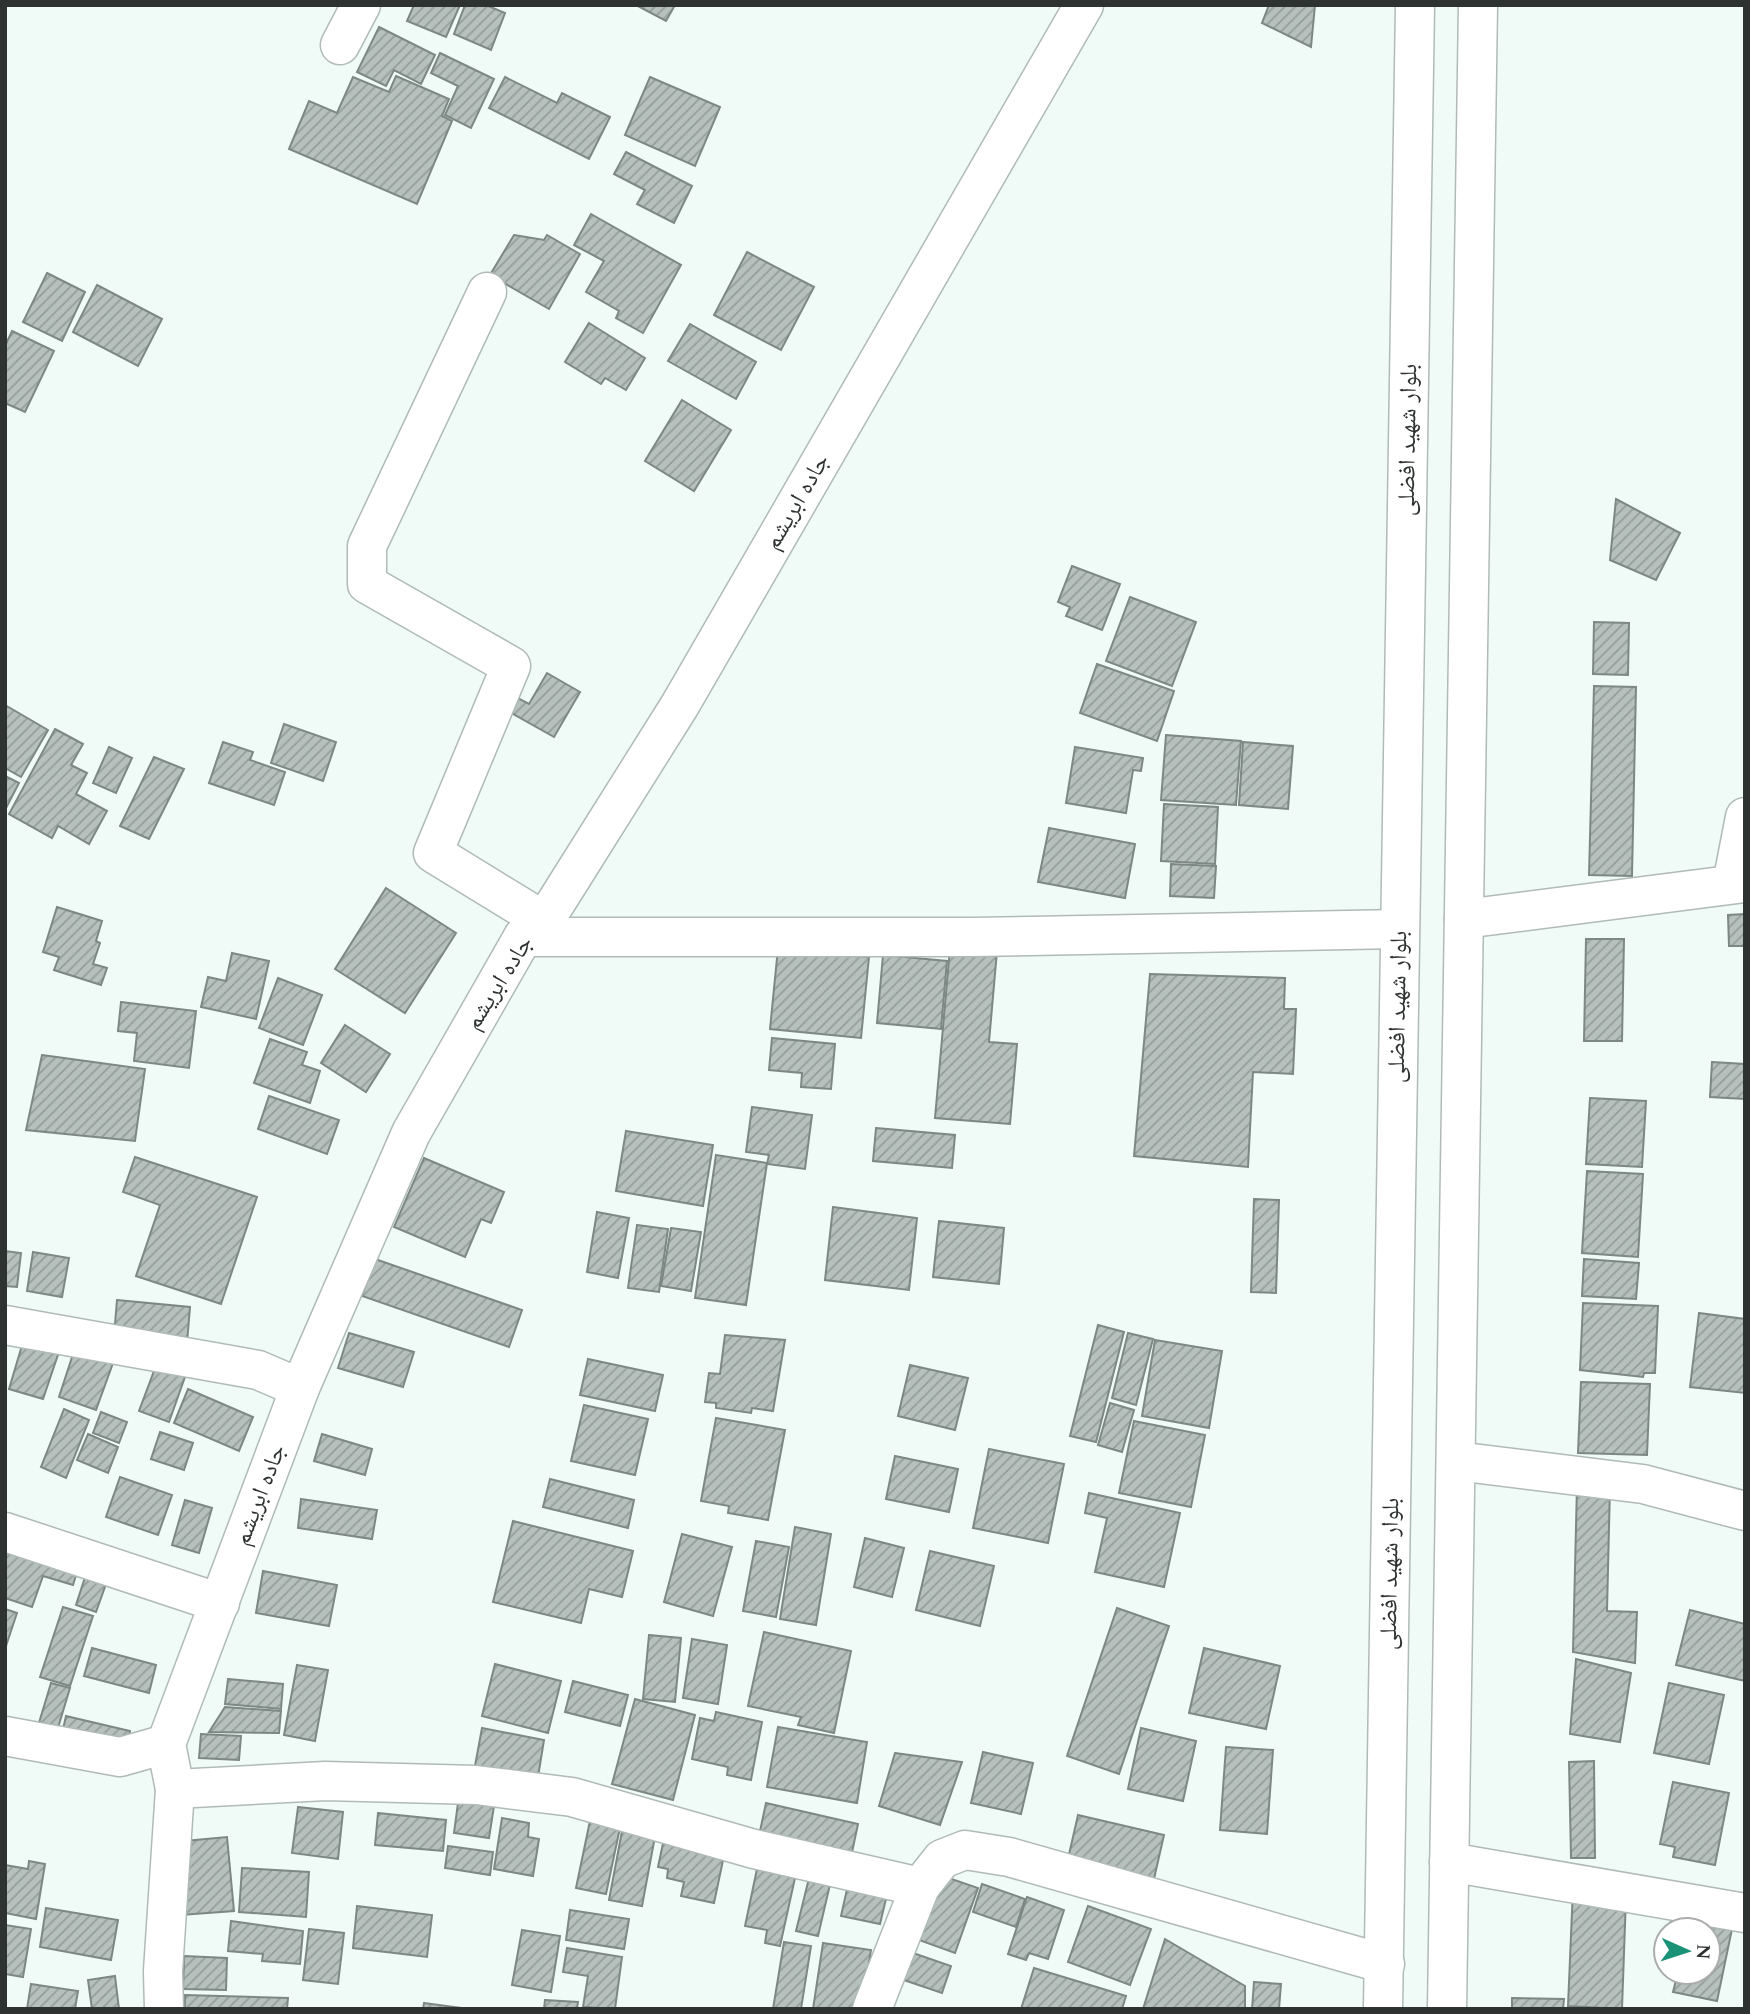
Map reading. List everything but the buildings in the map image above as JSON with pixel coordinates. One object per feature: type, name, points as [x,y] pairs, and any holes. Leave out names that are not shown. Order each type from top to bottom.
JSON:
[{"type":"main road","points":[[340,46],[361,5]]},
{"type":"main road","name":"جاده ابریشم","points":[[166,1744],[300,1388],[411,1133],[533,929],[680,705],[1084,5]]},
{"type":"main road","name":"بلوار شهید افضلی","points":[[1383,2009],[1415,5]]},
{"type":"main road","points":[[1447,2009],[1478,5]]},
{"type":"main road","points":[[486,292],[367,546],[367,584],[511,666],[433,853],[533,929],[972,937],[1399,929]]},
{"type":"main road","points":[[1405,632],[1468,652]]},
{"type":"main road","points":[[1464,919],[1738,883],[1745,817]]},
{"type":"main road","points":[[5,1325],[258,1370],[300,1388]]},
{"type":"main road","points":[[1456,1461],[1643,1484],[1745,1511]]},
{"type":"main road","points":[[5,1532],[220,1602]]},
{"type":"main road","points":[[5,1736],[120,1757],[166,1744],[176,1789],[163,1971],[164,2009]]},
{"type":"main road","points":[[176,1789],[325,1781],[476,1785],[572,1797],[754,1849],[920,1887]]},
{"type":"main road","points":[[872,2009],[920,1887],[942,1859],[965,1850],[1009,1857],[1385,1964]]},
{"type":"main road","points":[[1449,1862],[1745,1913]]}]
